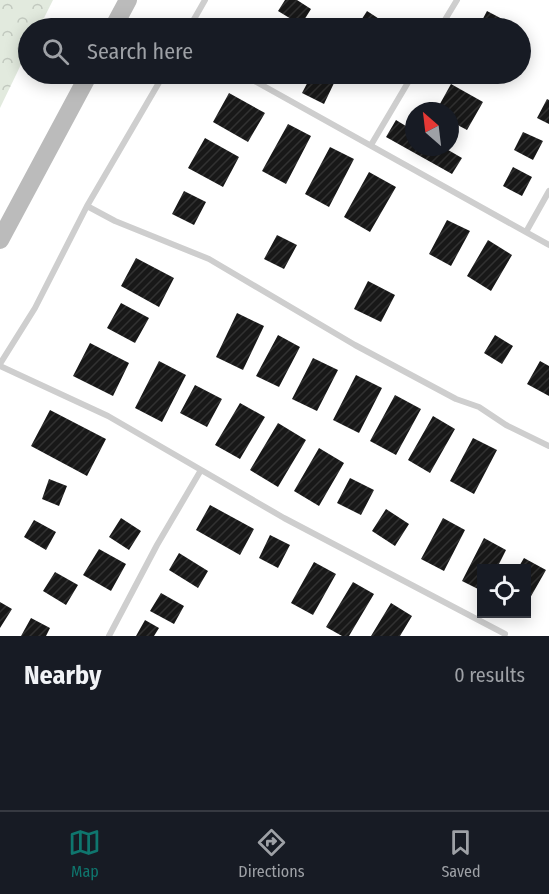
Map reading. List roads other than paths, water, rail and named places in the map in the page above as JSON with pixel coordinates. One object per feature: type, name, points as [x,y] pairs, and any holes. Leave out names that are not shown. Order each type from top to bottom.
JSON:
[{"type":"main road","points":[[118,18],[128,0]]},
{"type":"main road","points":[[0,240],[84,84]]},
{"type":"lane","points":[[195,18],[205,0]]},
{"type":"lane","points":[[446,18],[457,0]]},
{"type":"lane","points":[[158,84],[87,206],[34,308],[0,365],[108,416],[284,518],[505,636]]},
{"type":"lane","points":[[260,84],[549,245]]},
{"type":"lane","points":[[371,145],[407,84]]},
{"type":"lane","points":[[526,232],[549,191]]},
{"type":"lane","points":[[87,206],[115,221],[209,259],[355,345],[456,399],[479,407],[549,446]]},
{"type":"lane","points":[[109,636],[157,545],[201,470]]}]
